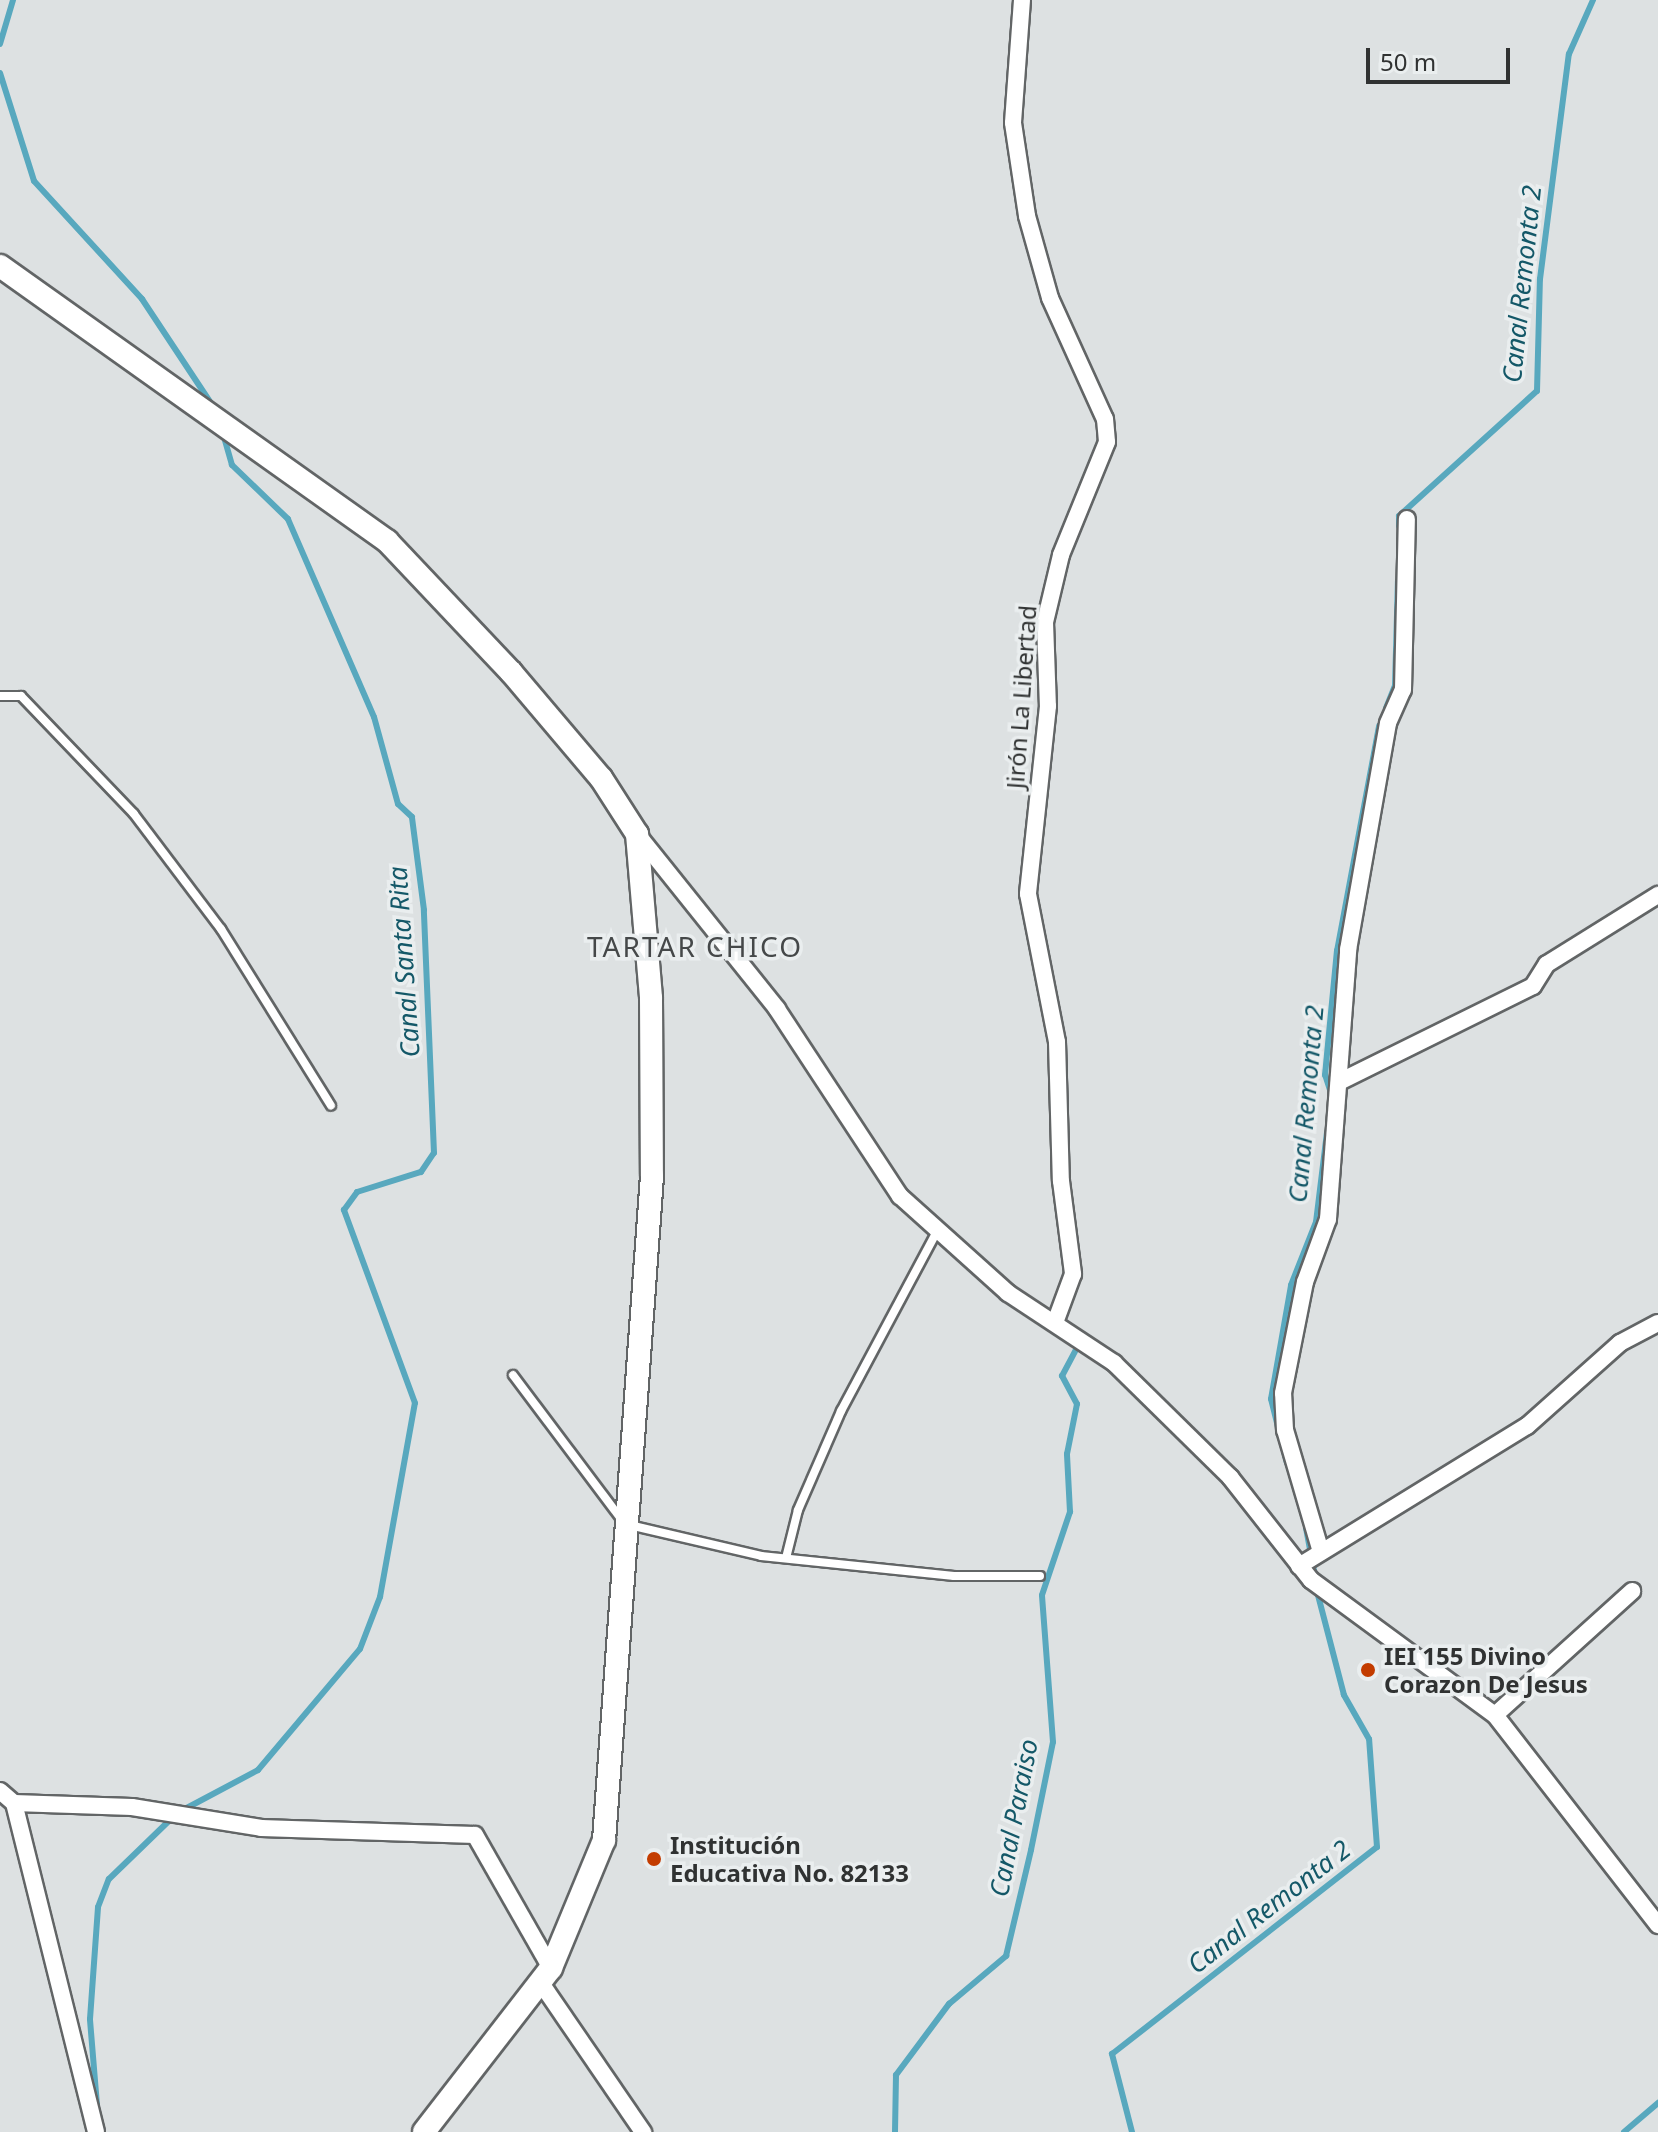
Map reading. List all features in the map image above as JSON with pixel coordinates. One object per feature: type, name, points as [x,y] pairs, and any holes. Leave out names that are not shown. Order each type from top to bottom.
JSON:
[{"type":"street","name":"Jirón La Libertad","points":[[1022,0],[1013,123],[1027,216],[1050,298],[1105,419],[1107,442],[1061,555],[1045,622],[1048,706],[1028,894],[1057,1042],[1061,1181],[1073,1274],[1056,1320]]},
{"type":"street","points":[[0,266],[387,541],[521,684],[601,778],[637,834],[777,1009],[900,1196],[1008,1293],[1056,1320],[1114,1363],[1230,1477],[1299,1566],[1495,1715],[1658,1925]]},
{"type":"street","points":[[1321,1552],[1285,1430],[1283,1393],[1305,1282],[1328,1219],[1341,1081],[1335,1072],[1348,950],[1388,723],[1403,690],[1407,519]]},
{"type":"street","points":[[424,2132],[546,1976],[604,1840],[654,1113],[637,834]]},
{"type":"street","points":[[1341,1081],[1533,986],[1547,964],[1658,895]]},
{"type":"street","points":[[1299,1566],[1527,1426],[1620,1343],[1658,1323]]},
{"type":"street","points":[[1495,1715],[1632,1591]]},
{"type":"street","points":[[0,1791],[14,1803],[96,2132]]},
{"type":"street","points":[[14,1803],[132,1807],[261,1828],[475,1835],[546,1976],[643,2132]]},
{"type":"lane","points":[[0,696],[21,696],[134,814],[221,929],[331,1106]]},
{"type":"lane","points":[[786,1558],[798,1510],[841,1411],[937,1231]]},
{"type":"lane","points":[[513,1375],[625,1524],[786,1558],[954,1576],[1040,1576]]},
{"type":"waterway","name":"Canal Santa Rita","points":[[0,44],[13,0]]},
{"type":"waterway","name":"Canal Remonta 2","points":[[1399,526],[1399,516],[1537,391],[1540,279],[1569,54],[1593,0]]},
{"type":"waterway","name":"Canal Santa Rita","points":[[0,73],[34,181],[142,299],[216,411]]},
{"type":"waterway","name":"Canal Santa Rita","points":[[181,1811],[258,1770],[360,1649],[380,1597],[415,1403],[344,1210],[357,1192],[421,1172],[434,1153],[424,910],[412,817],[398,804],[374,717],[288,519],[232,465],[223,433]]},
{"type":"waterway","name":"Canal Remonta 2","points":[[1386,708],[1395,686],[1398,581]]},
{"type":"waterway","name":"Canal Remonta 2","points":[[1331,1093],[1325,1075],[1337,951],[1379,726]]},
{"type":"waterway","name":"Canal Remonta 2","points":[[1287,1463],[1271,1399],[1291,1285],[1316,1222],[1327,1132]]},
{"type":"waterway","name":"Canal Paraiso","points":[[895,2132],[896,2075],[949,2004],[1006,1956],[1031,1850],[1053,1742],[1042,1595],[1070,1512],[1067,1454],[1077,1404],[1062,1376],[1079,1344]]},
{"type":"waterway","name":"Canal Remonta 2","points":[[1306,1528],[1315,1576]]},
{"type":"waterway","name":"Canal Remonta 2","points":[[1132,2132],[1112,2054],[1377,1847],[1369,1739],[1344,1695],[1317,1591]]},
{"type":"waterway","points":[[97,2105],[90,2019],[98,1907],[109,1879],[172,1818]]},
{"type":"waterway","points":[[1624,2132],[1658,2103]]},
{"type":"place","name":"IEI 155 Divino Corazon De Jesus","points":[[1368,1670]]},
{"type":"place","name":"Institución Educativa No. 82133","points":[[654,1859]]},
{"type":"district","name":"TARTAR CHICO","points":[[695,946]]}]
